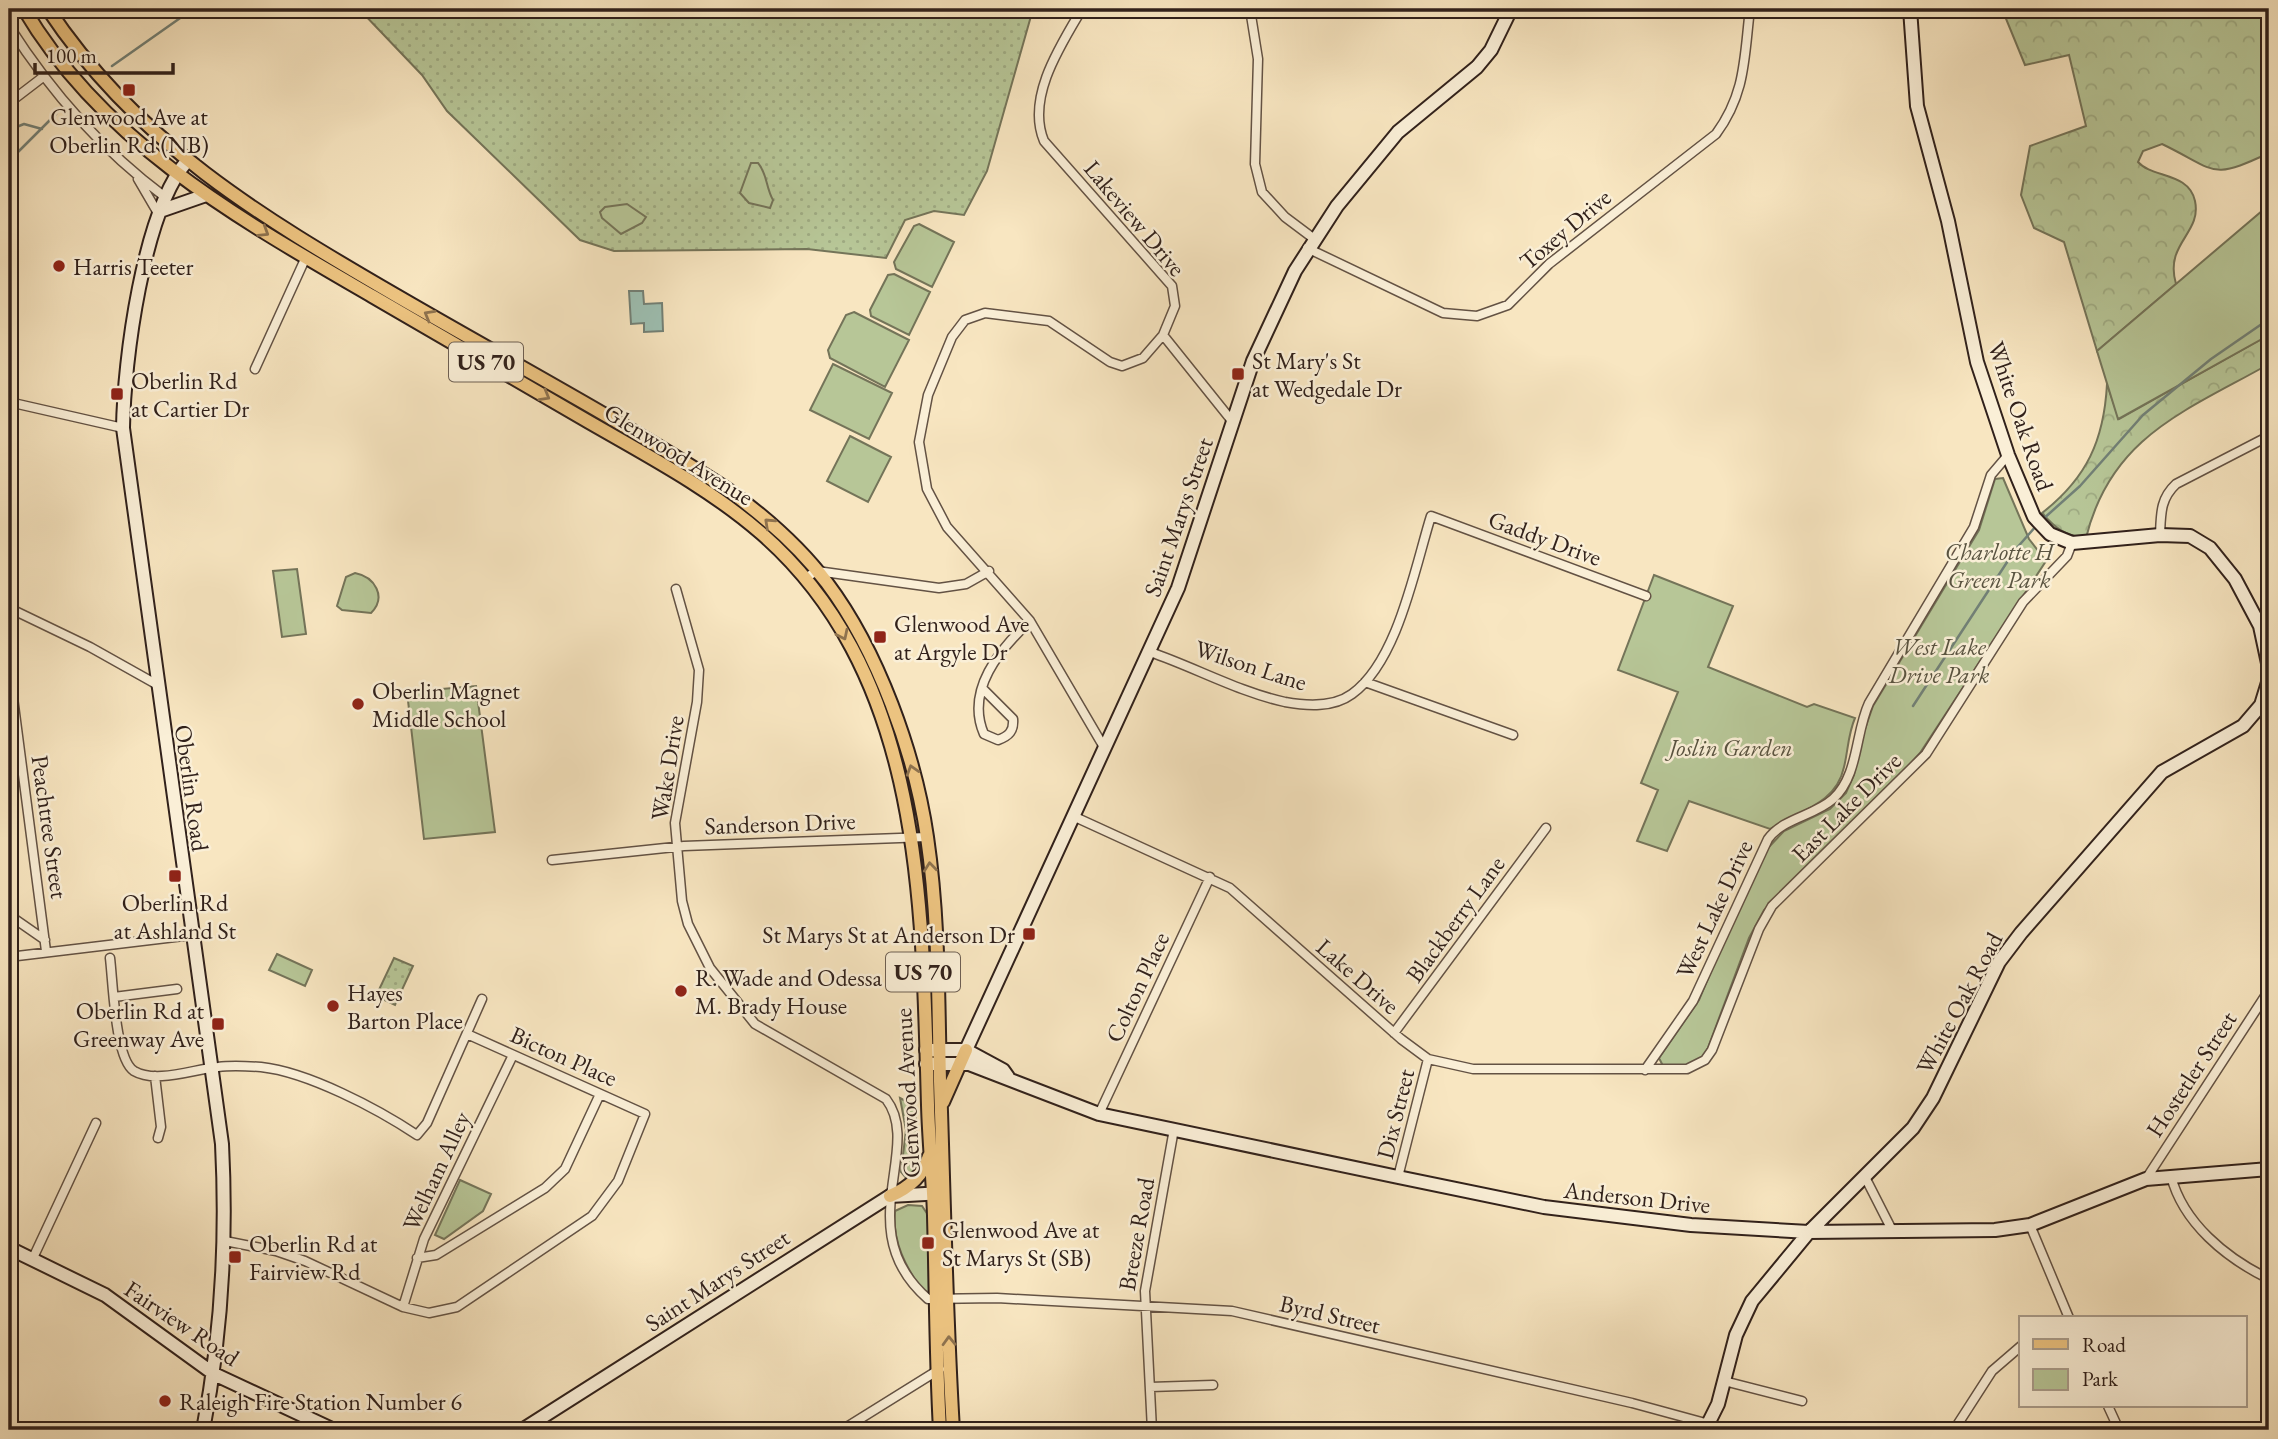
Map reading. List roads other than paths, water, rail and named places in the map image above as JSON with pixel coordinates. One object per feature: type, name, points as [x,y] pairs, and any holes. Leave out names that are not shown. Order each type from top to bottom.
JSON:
[{"type":"main road","points":[[26,9],[48,30],[61,28]]},
{"type":"main road","name":"Glenwood Avenue","points":[[26,9],[44,40],[96,102],[176,174],[306,257],[712,495],[762,535],[805,578],[838,624],[870,690],[903,786],[920,894],[930,1152],[938,1193]]},
{"type":"main road","name":"Glenwood Avenue","points":[[48,9],[119,98],[187,162],[288,233],[727,489],[768,522],[817,571],[852,623],[877,674],[899,729],[917,788],[927,836],[933,898],[940,1057],[938,1193],[943,1368],[940,1430]]},
{"type":"main road","points":[[941,1106],[966,1050]]},
{"type":"main road","points":[[890,1196],[903,1191],[919,1176],[930,1152]]},
{"type":"main road","name":"Glenwood Avenue","points":[[943,1368],[953,1430]]},
{"type":"street","name":"Lakeview Drive","points":[[1082,9],[1058,48],[1038,107],[1037,124],[1044,141],[1172,286],[1175,306],[1164,334],[1143,358],[1122,366],[1110,362],[1049,321],[985,313],[965,320],[952,337],[928,395],[919,442],[927,489],[947,527],[989,571],[1030,621],[1105,749]]},
{"type":"street","name":"Toxey Drive","points":[[1250,9],[1259,81],[1255,164],[1262,192],[1310,243],[1443,313],[1477,316],[1508,305],[1549,264],[1716,134],[1733,110],[1741,83],[1750,9]]},
{"type":"street","name":"Saint Marys Street","points":[[966,1050],[1178,588],[1232,421],[1265,331],[1310,243],[1398,132],[1477,67],[1500,36],[1511,9]]},
{"type":"street","name":"White Oak Road","points":[[1910,9],[1917,106],[1948,221],[1978,362],[2008,455],[2041,527],[2060,540],[2072,543]]},
{"type":"street","points":[[9,26],[43,77],[92,134],[137,176],[165,197]]},
{"type":"street","points":[[9,103],[43,77]]},
{"type":"street","name":"Oberlin Road","points":[[187,162],[176,174],[165,197],[130,337],[124,381],[123,428],[156,684],[222,1144],[225,1241],[222,1305],[214,1374],[202,1430]]},
{"type":"street","points":[[137,176],[160,213],[206,195]]},
{"type":"street","points":[[255,369],[306,257]]},
{"type":"street","points":[[1164,334],[1232,421]]},
{"type":"street","points":[[9,402],[123,428]]},
{"type":"street","points":[[2160,535],[2165,494],[2176,484],[2269,436]]},
{"type":"street","name":"West Lake Drive","points":[[1645,1070],[1693,1001],[1772,833],[1828,803],[1842,789],[1851,770],[1861,722],[1869,703],[1975,527],[1991,475],[2008,455]]},
{"type":"street","name":"Wilson Lane","points":[[1150,652],[1283,701],[1308,705],[1331,704],[1350,695],[1366,682],[1392,636],[1431,516]]},
{"type":"street","name":"Gaddy Drive","points":[[1431,516],[1646,596]]},
{"type":"street","points":[[2072,543],[2160,535],[2190,536],[2210,548],[2235,579],[2260,626],[2269,668]]},
{"type":"street","name":"East Lake Drive","points":[[1645,1070],[1687,1069],[1705,1060],[1720,1034],[1759,929],[1772,906],[1926,754],[2023,602],[2067,556],[2072,543]]},
{"type":"street","points":[[805,578],[817,571],[939,588],[966,584],[989,571]]},
{"type":"street","name":"Wake Drive","points":[[676,589],[695,651],[699,678],[678,796],[676,846],[682,901],[688,924],[710,968],[755,1024],[886,1099],[895,1111],[897,1133],[890,1196],[890,1229],[897,1259],[911,1282],[928,1299],[941,1301]]},
{"type":"street","points":[[9,608],[90,647],[156,684]]},
{"type":"street","points":[[983,690],[1013,719],[1013,727],[1007,736],[998,740],[984,734],[981,727],[983,690],[989,667],[1005,645],[1030,621]]},
{"type":"street","name":"Peachtree Street","points":[[9,667],[46,951]]},
{"type":"street","name":"White Oak Road","points":[[1707,1427],[1724,1381],[1736,1335],[1752,1301],[1809,1232],[1913,1128],[1933,1098],[1999,962],[2021,933],[2162,772],[2244,726],[2261,705],[2269,679]]},
{"type":"street","points":[[1366,682],[1513,735]]},
{"type":"street","name":"Lake Drive","points":[[1075,817],[1230,888],[1428,1059],[1473,1069],[1645,1070]]},
{"type":"street","name":"Blackberry Lane","points":[[1395,1033],[1546,828]]},
{"type":"street","name":"Sanderson Drive","points":[[552,860],[676,846],[927,836]]},
{"type":"street","name":"Colton Place","points":[[1098,1114],[1210,877]]},
{"type":"street","points":[[9,915],[45,940]]},
{"type":"street","points":[[9,957],[192,935]]},
{"type":"street","points":[[110,958],[122,1058],[133,1070],[155,1076],[212,1067],[259,1067],[303,1078],[370,1107],[417,1135],[427,1123],[482,999]]},
{"type":"street","points":[[114,997],[177,989]]},
{"type":"street","name":"Hostetler Street","points":[[2146,1179],[2269,990]]},
{"type":"street","name":"Bicton Place","points":[[403,1307],[429,1313],[457,1307],[592,1216],[618,1181],[645,1114],[467,1034]]},
{"type":"street","points":[[926,1057],[940,1057],[966,1050]]},
{"type":"street","name":"Anderson Drive","points":[[966,1050],[1003,1070],[1008,1077]]},
{"type":"street","name":"Welham Alley","points":[[403,1307],[417,1258],[513,1055]]},
{"type":"street","points":[[940,1057],[962,1063]]},
{"type":"street","name":"Dix Street","points":[[1398,1177],[1428,1059]]},
{"type":"street","name":"Anderson Drive","points":[[962,1063],[999,1077],[1008,1077],[1098,1114],[1544,1208],[1691,1226],[1809,1232],[1995,1230],[2030,1225],[2093,1197],[2146,1179],[2269,1169]]},
{"type":"street","points":[[155,1076],[161,1127],[158,1138]]},
{"type":"street","points":[[417,1258],[436,1255],[545,1188],[565,1169],[600,1094]]},
{"type":"street","points":[[33,1258],[96,1123]]},
{"type":"street","name":"Breeze Road","points":[[1152,1430],[1144,1306],[1174,1129]]},
{"type":"street","points":[[2171,1175],[2177,1199],[2198,1226],[2232,1257],[2269,1279]]},
{"type":"street","points":[[1865,1177],[1892,1230]]},
{"type":"street","name":"Saint Marys Street","points":[[522,1430],[890,1196],[938,1193]]},
{"type":"street","points":[[2030,1225],[2065,1316]]},
{"type":"street","points":[[225,1241],[276,1251],[306,1261],[403,1307]]},
{"type":"street","name":"Fairview Road","points":[[9,1248],[105,1295],[214,1374],[334,1430]]},
{"type":"street","name":"Byrd Street","points":[[941,1301],[997,1298],[1232,1311],[1707,1427]]},
{"type":"street","points":[[1954,1430],[1992,1371],[2019,1348]]},
{"type":"street","points":[[842,1430],[943,1368]]},
{"type":"street","points":[[1724,1381],[1802,1401]]},
{"type":"street","points":[[1150,1387],[1213,1385]]},
{"type":"street","points":[[2109,1408],[2119,1430]]},
{"type":"waterway","points":[[112,66],[193,9]]},
{"type":"waterway","points":[[9,161],[56,114]]},
{"type":"waterway","points":[[9,130],[24,124],[42,129]]},
{"type":"waterway","points":[[2042,520],[2080,486],[2143,415],[2211,359],[2269,319]]},
{"type":"waterway","points":[[1913,706],[2015,550],[2037,525]]},
{"type":"place","name":"Glenwood Ave at Oberlin Rd (NB)","points":[[129,90]]},
{"type":"place","name":"Harris Teeter","points":[[59,266]]},
{"type":"place","name":"St Mary's St at Wedgedale Dr","points":[[1238,374]]},
{"type":"place","name":"Oberlin Rd at Cartier Dr","points":[[117,394]]},
{"type":"place","name":"Glenwood Ave at Argyle Dr","points":[[880,637]]},
{"type":"place","name":"Oberlin Magnet Middle School","points":[[358,704]]},
{"type":"place","name":"Oberlin Rd at Ashland St","points":[[175,876]]},
{"type":"place","name":"St Marys St at Anderson Dr","points":[[1029,934]]},
{"type":"place","name":"R. Wade and Odessa M. Brady House","points":[[681,991]]},
{"type":"place","name":"Hayes Barton Place","points":[[333,1006]]},
{"type":"place","name":"Oberlin Rd at Greenway Ave","points":[[218,1024]]},
{"type":"place","name":"Glenwood Ave at St Marys St (SB)","points":[[928,1243]]},
{"type":"place","name":"Oberlin Rd at Fairview Rd","points":[[235,1257]]},
{"type":"place","name":"Raleigh Fire Station Number 6","points":[[165,1401]]},
{"type":"park label","name":"Charlotte H Green Park","points":[[1999,565]]},
{"type":"park label","name":"West Lake Drive Park","points":[[1939,660]]},
{"type":"park label","name":"Joslin Garden","points":[[1731,747]]}]
